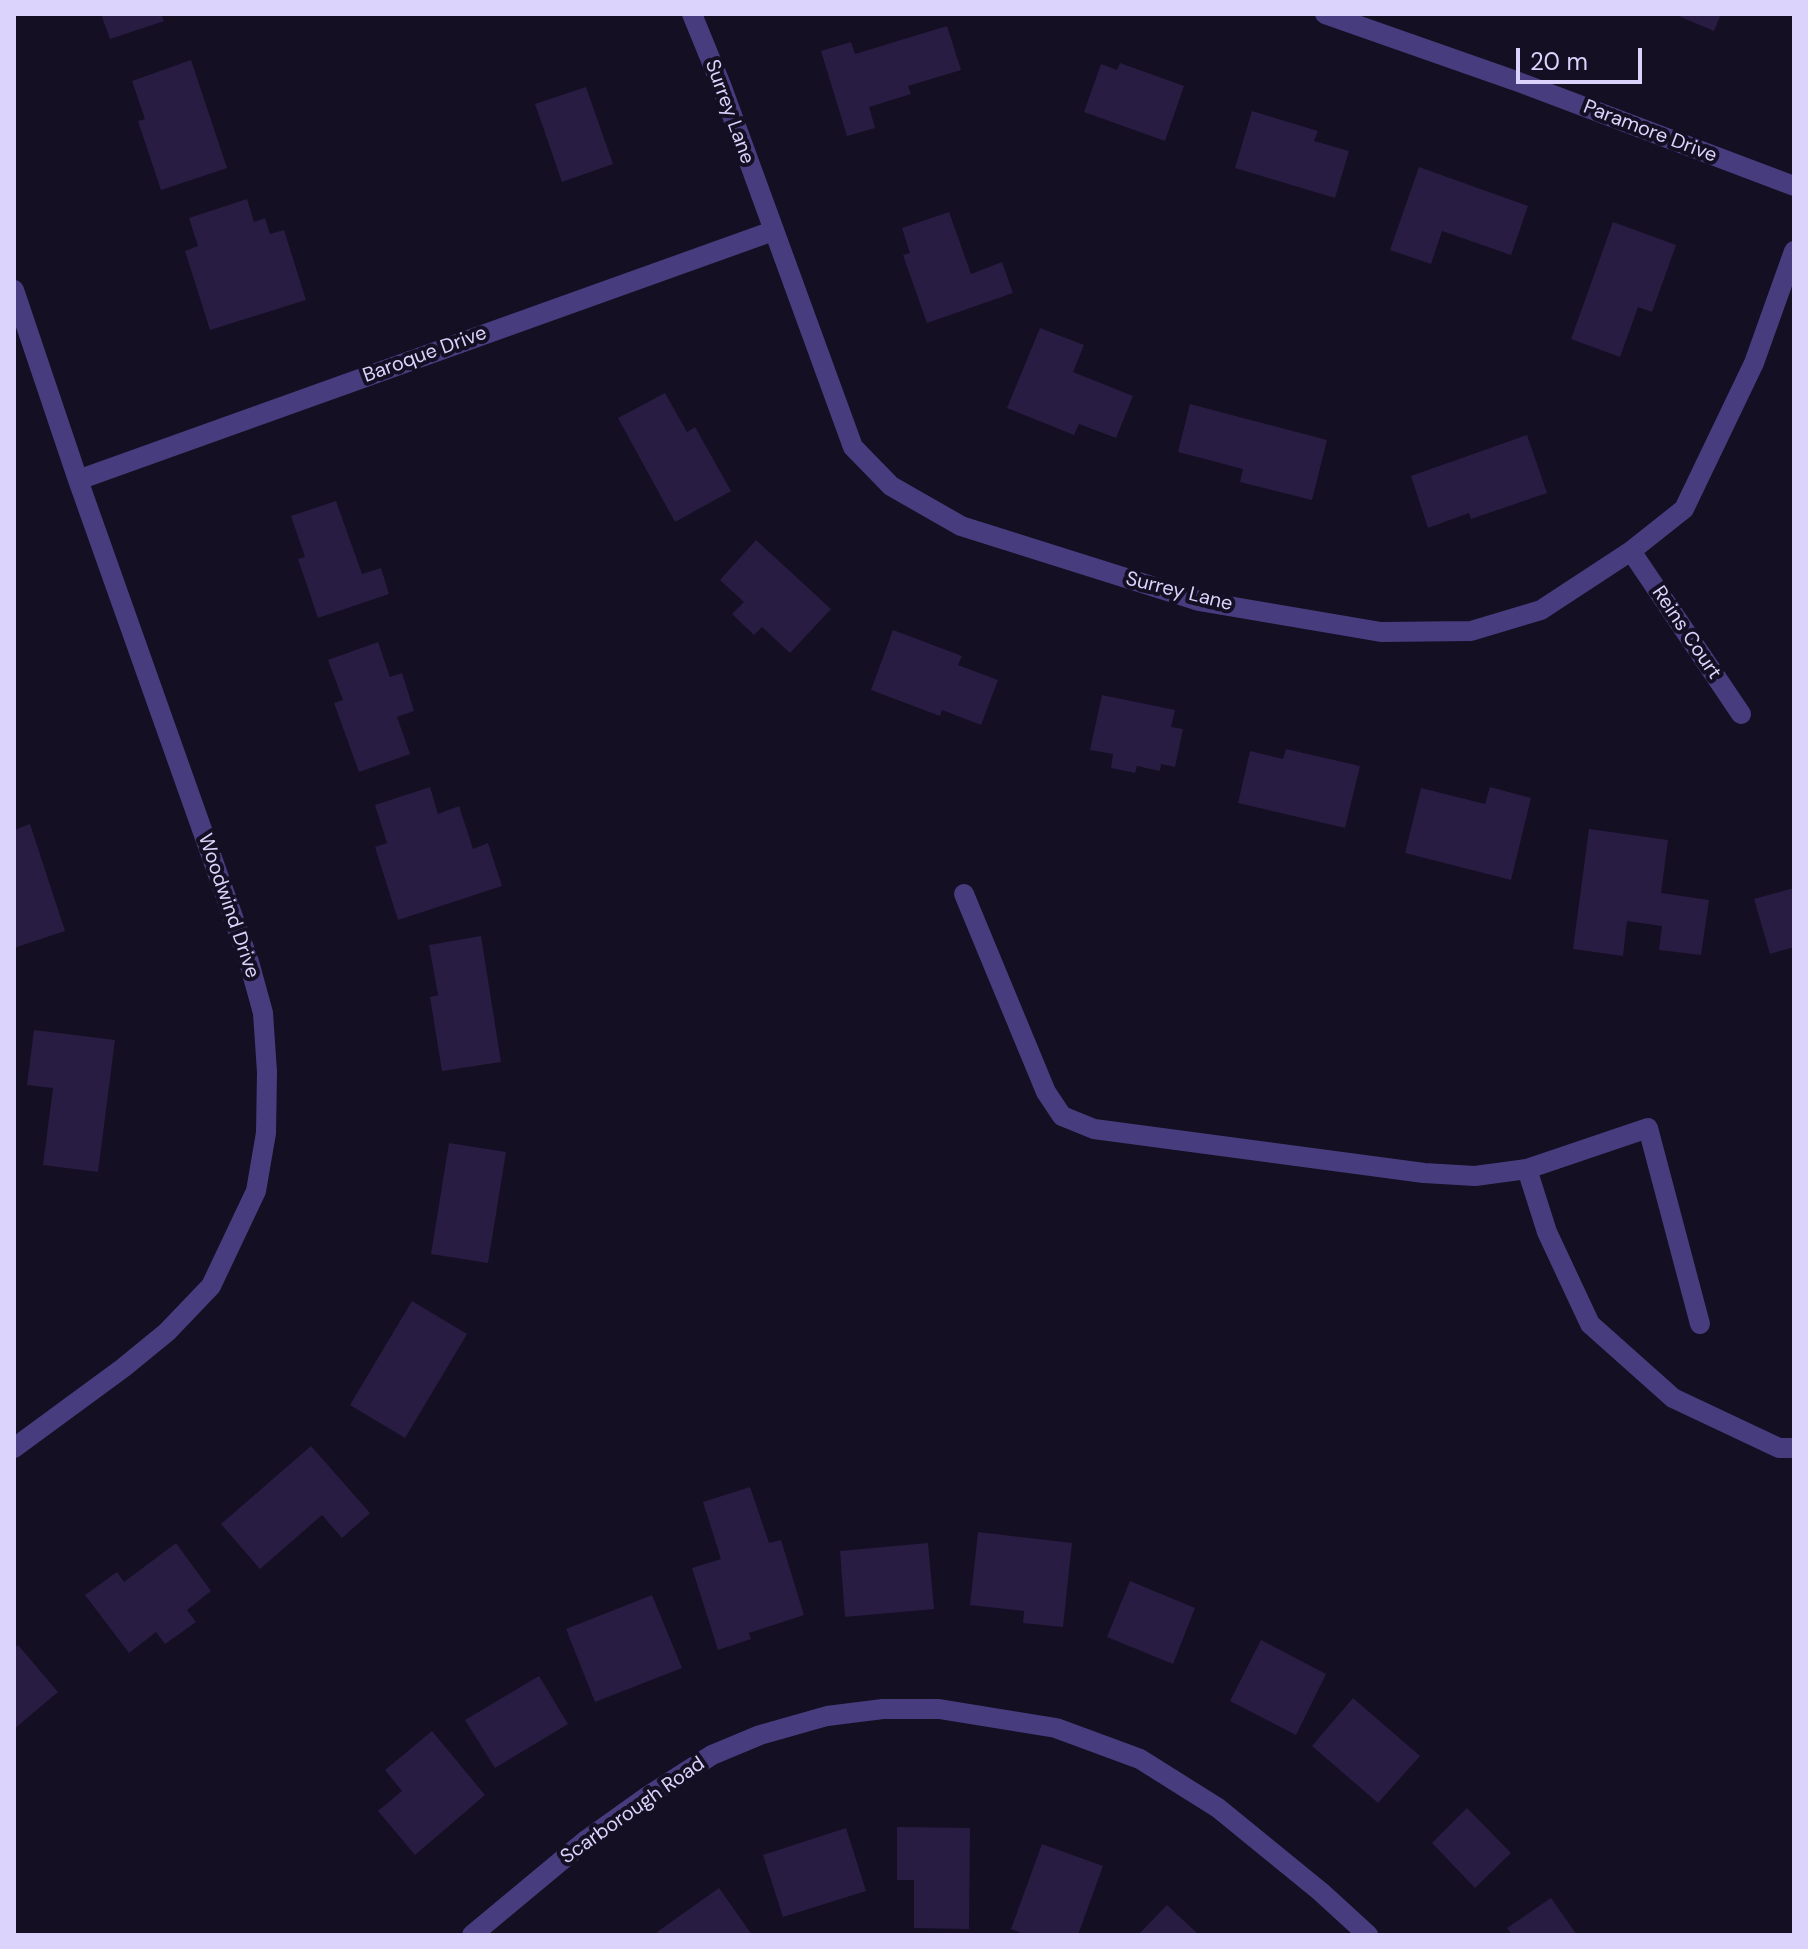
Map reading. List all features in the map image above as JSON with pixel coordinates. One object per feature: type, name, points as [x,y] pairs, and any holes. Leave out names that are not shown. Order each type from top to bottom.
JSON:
[{"type":"street","name":"Surrey Lane","points":[[692,14],[721,85],[853,447],[891,486],[961,526],[1199,601],[1381,632],[1471,631],[1541,610],[1631,551],[1684,509],[1754,363],[1794,251]]},
{"type":"street","name":"Paramore Drive","points":[[1325,14],[1516,81],[1794,186]]},
{"type":"street","name":"Baroque Drive","points":[[78,480],[773,231]]},
{"type":"street","name":"Woodwind Drive","points":[[14,290],[249,962],[263,1013],[267,1072],[266,1133],[256,1191],[211,1286],[167,1332],[14,1448]]},
{"type":"street","name":"Reins Court","points":[[1631,551],[1741,714]]},
{"type":"street","points":[[964,894],[1046,1092],[1062,1116],[1094,1129],[1424,1173],[1475,1176],[1527,1169],[1648,1128],[1700,1324]]},
{"type":"street","points":[[1527,1169],[1547,1232],[1590,1324],[1673,1398],[1779,1448],[1794,1448]]},
{"type":"street","name":"Scarborough Road","points":[[472,1935],[585,1841],[712,1755],[760,1735],[827,1716],[883,1709],[939,1709],[1056,1728],[1140,1759],[1218,1808],[1321,1892],[1368,1935]]},
{"type":"building","points":[[101,14],[161,14],[164,21],[110,39]]},
{"type":"building","points":[[1674,14],[1721,14],[1714,31]]},
{"type":"building","points":[[947,26],[961,70],[908,86],[911,94],[869,107],[875,128],[847,136],[821,51],[851,42],[855,54]]},
{"type":"building","points":[[191,60],[227,168],[161,190],[138,121],[145,119],[132,81]]},
{"type":"building","points":[[1120,63],[1184,86],[1165,141],[1084,112],[1101,64],[1117,70]]},
{"type":"building","points":[[586,87],[613,164],[562,182],[535,104]]},
{"type":"building","points":[[1252,111],[1318,131],[1314,141],[1349,151],[1335,198],[1235,168]]},
{"type":"building","points":[[1419,167],[1528,206],[1511,255],[1442,231],[1431,264],[1390,250]]},
{"type":"building","points":[[247,199],[254,222],[265,218],[270,234],[284,230],[306,300],[210,330],[185,251],[198,246],[189,218]]},
{"type":"building","points":[[949,212],[971,274],[1002,262],[1013,293],[927,323],[903,255],[910,253],[902,228]]},
{"type":"building","points":[[1613,222],[1676,245],[1652,312],[1638,307],[1620,357],[1571,339]]},
{"type":"building","points":[[1040,328],[1084,345],[1073,372],[1133,396],[1116,438],[1079,424],[1074,435],[1007,408]]},
{"type":"building","points":[[665,393],[687,432],[695,427],[731,491],[675,522],[618,418]]},
{"type":"building","points":[[1190,404],[1327,440],[1312,500],[1240,482],[1243,469],[1178,452]]},
{"type":"building","points":[[1527,435],[1547,493],[1471,519],[1469,513],[1428,528],[1411,476]]},
{"type":"building","points":[[336,501],[362,574],[381,568],[389,594],[318,618],[298,559],[305,557],[291,516]]},
{"type":"building","points":[[756,540],[831,609],[790,653],[762,627],[754,635],[732,614],[744,602],[720,580]]},
{"type":"building","points":[[893,630],[962,656],[958,665],[998,680],[981,725],[942,710],[940,716],[871,690]]},
{"type":"building","points":[[378,642],[390,677],[402,673],[414,711],[397,717],[410,754],[359,772],[334,703],[343,700],[328,660]]},
{"type":"building","points":[[1102,695],[1175,710],[1171,727],[1183,729],[1175,767],[1161,764],[1160,771],[1137,766],[1135,773],[1111,768],[1113,754],[1090,750]]},
{"type":"building","points":[[1286,749],[1360,766],[1345,828],[1238,803],[1250,751],[1283,759]]},
{"type":"building","points":[[430,787],[438,814],[459,806],[473,849],[488,843],[502,886],[398,920],[375,847],[387,843],[375,805]]},
{"type":"building","points":[[1490,787],[1531,798],[1511,880],[1405,853],[1421,788],[1485,804]]},
{"type":"building","points":[[30,824],[65,931],[14,948],[14,830]]},
{"type":"building","points":[[1589,829],[1668,840],[1661,893],[1709,900],[1701,955],[1659,950],[1662,926],[1627,921],[1623,956],[1573,949]]},
{"type":"building","points":[[1794,888],[1794,947],[1770,954],[1754,899]]},
{"type":"building","points":[[481,936],[501,1062],[442,1071],[430,997],[438,995],[429,945]]},
{"type":"building","points":[[34,1030],[115,1040],[98,1172],[43,1165],[53,1088],[27,1085]]},
{"type":"building","points":[[449,1143],[506,1152],[488,1263],[431,1254]]},
{"type":"building","points":[[412,1301],[467,1334],[405,1438],[350,1405]]},
{"type":"building","points":[[311,1446],[370,1513],[342,1538],[322,1515],[260,1569],[221,1524]]},
{"type":"building","points":[[750,1487],[769,1543],[781,1540],[804,1615],[749,1633],[751,1639],[718,1650],[692,1568],[721,1559],[703,1502]]},
{"type":"building","points":[[978,1532],[1072,1543],[1063,1627],[1023,1623],[1024,1611],[970,1605]]},
{"type":"building","points":[[176,1543],[211,1591],[187,1610],[196,1622],[165,1644],[156,1632],[129,1653],[85,1595],[117,1572],[124,1582]]},
{"type":"building","points":[[928,1543],[934,1609],[845,1617],[840,1551]]},
{"type":"building","points":[[1130,1581],[1195,1608],[1173,1664],[1107,1637]]},
{"type":"building","points":[[652,1595],[682,1668],[595,1702],[566,1629]]},
{"type":"building","points":[[1261,1640],[1326,1674],[1296,1735],[1230,1701]]},
{"type":"building","points":[[18,1645],[58,1692],[14,1729],[14,1648]]},
{"type":"building","points":[[539,1676],[568,1724],[495,1768],[465,1720]]},
{"type":"building","points":[[1353,1698],[1420,1756],[1378,1803],[1312,1746]]},
{"type":"building","points":[[432,1731],[485,1795],[415,1855],[378,1811],[402,1791],[385,1770]]},
{"type":"building","points":[[1467,1808],[1511,1853],[1475,1888],[1432,1843]]},
{"type":"building","points":[[897,1827],[970,1828],[969,1929],[914,1928],[914,1880],[897,1880]]},
{"type":"building","points":[[846,1828],[866,1891],[783,1917],[763,1855]]},
{"type":"building","points":[[1042,1844],[1103,1866],[1078,1935],[1026,1935],[1011,1929]]},
{"type":"building","points":[[719,1888],[752,1935],[659,1935],[657,1932]]},
{"type":"building","points":[[1551,1898],[1577,1935],[1512,1935],[1507,1928]]},
{"type":"building","points":[[1167,1905],[1199,1935],[1138,1935]]}]
